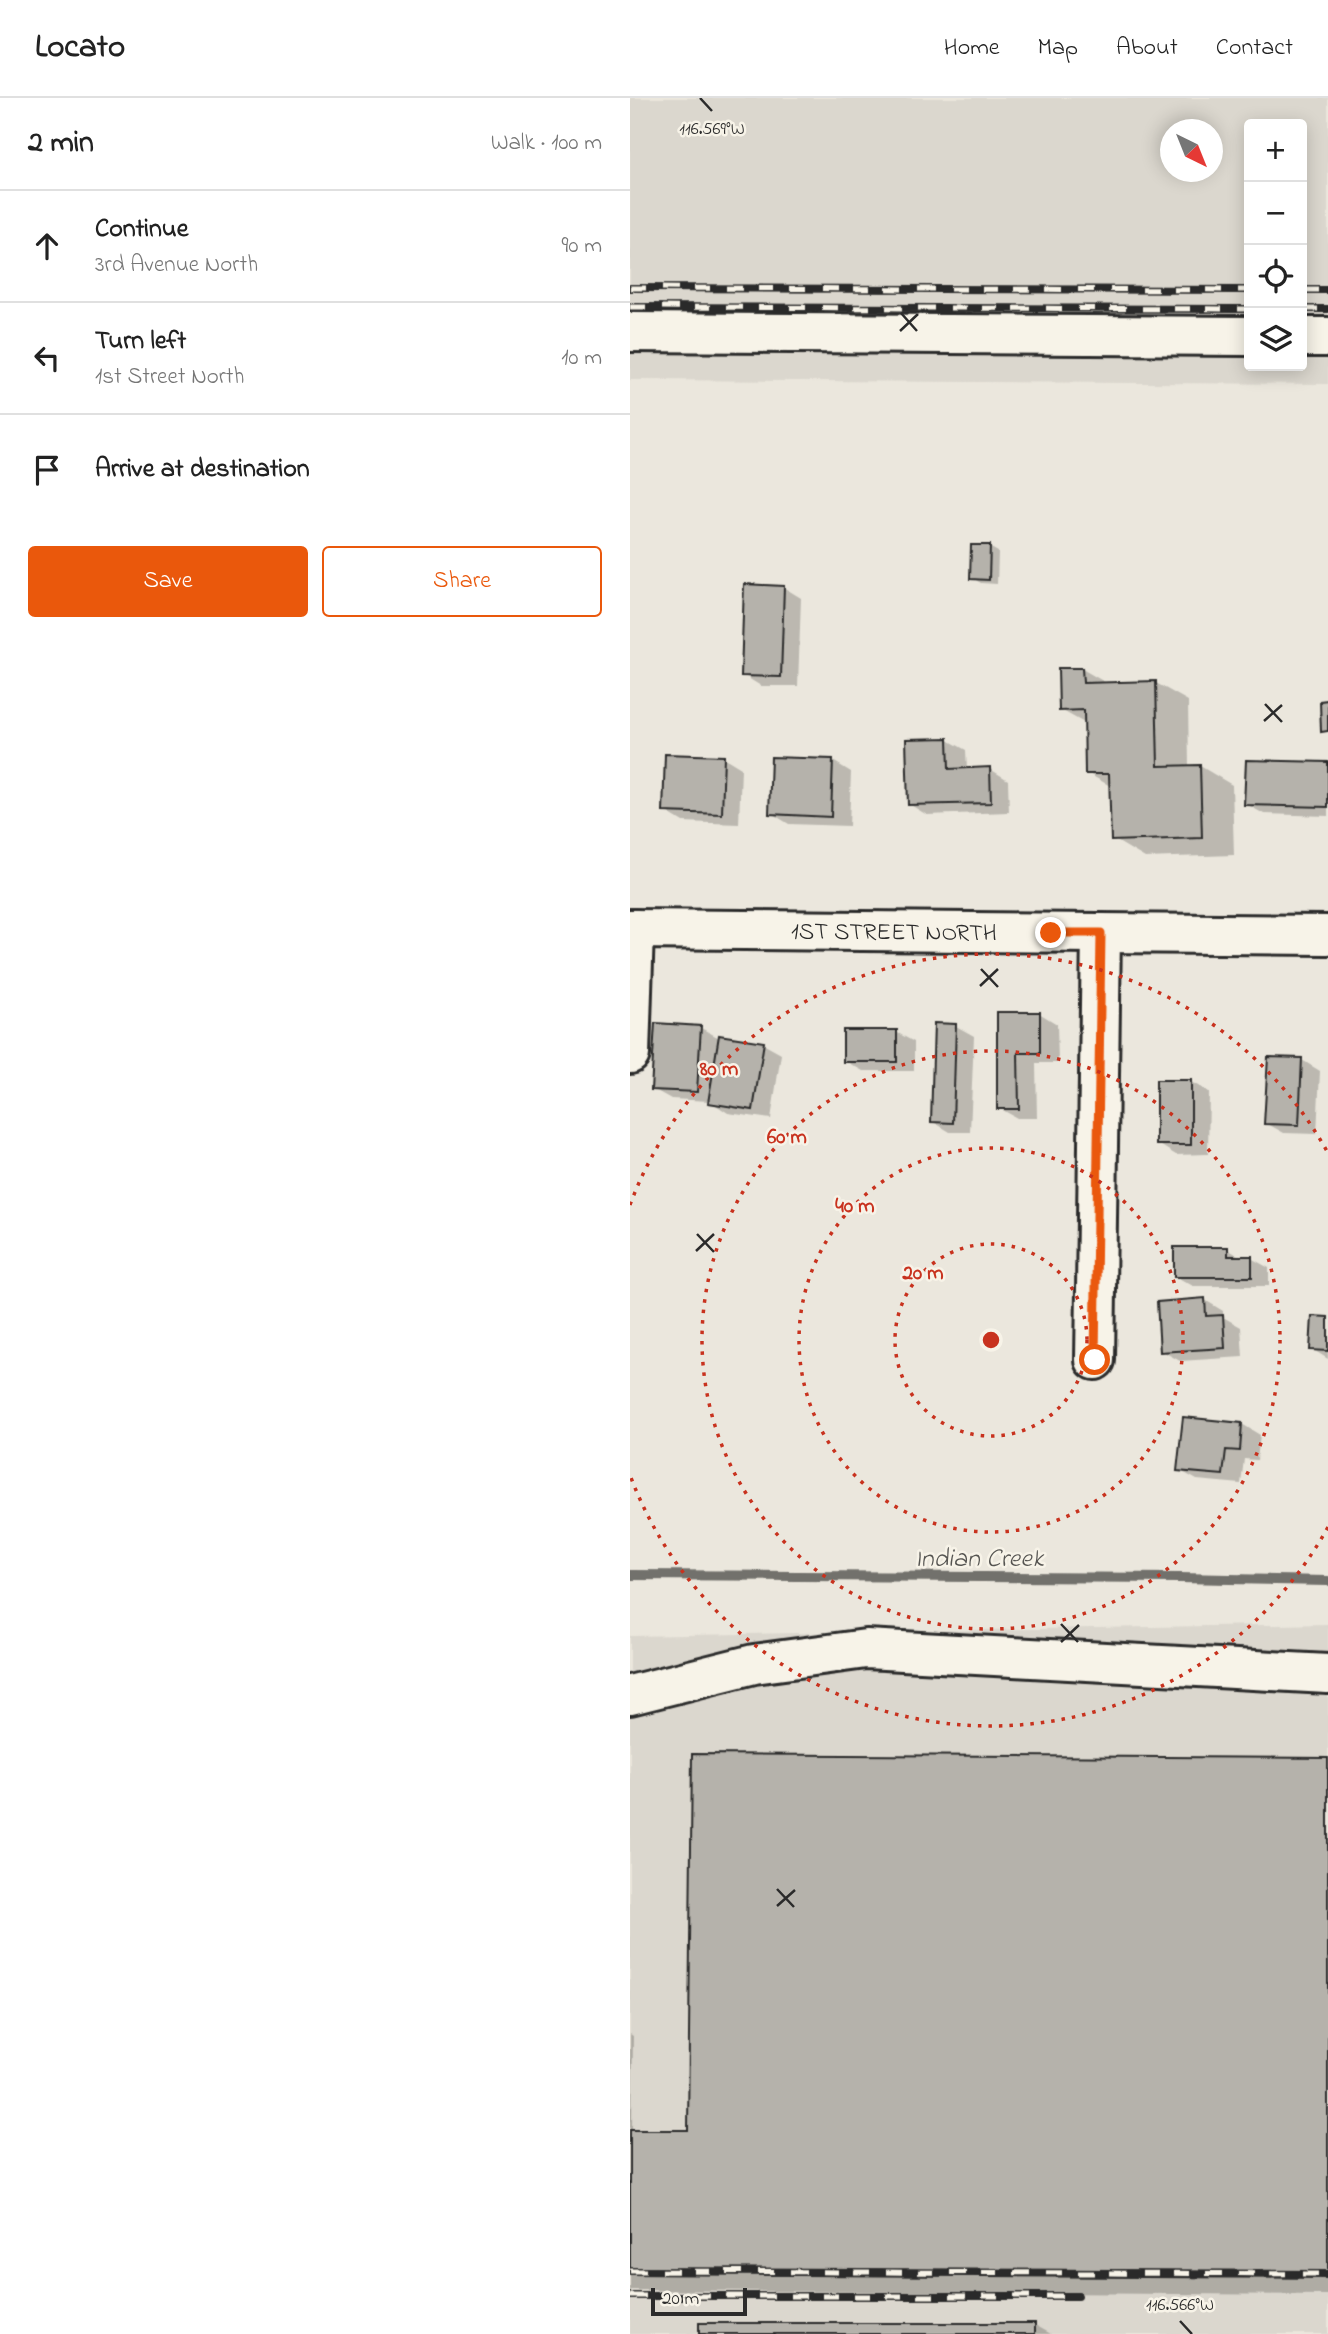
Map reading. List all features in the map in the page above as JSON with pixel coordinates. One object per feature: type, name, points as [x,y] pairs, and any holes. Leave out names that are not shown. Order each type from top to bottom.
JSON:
[{"type":"street","points":[[630,332],[1244,336]]},
{"type":"street","points":[[1307,337],[1328,337]]},
{"type":"street","points":[[630,1054],[632,929]]},
{"type":"street","name":"1ST STREET NORTH","points":[[632,929],[1328,935]]},
{"type":"street","points":[[1095,1360],[1101,933]]},
{"type":"street","points":[[630,1695],[754,1664],[866,1649],[1328,1674]]},
{"type":"shaded area","points":[[630,98],[1328,98],[1328,384],[630,380]]},
{"type":"shaded area","points":[[1328,1624],[1328,2334],[630,2334],[630,1636]]},
{"type":"building","points":[[971,545],[990,545],[989,580],[970,579]]},
{"type":"building","points":[[744,584],[784,586],[781,677],[741,676]]},
{"type":"building","points":[[1058,668],[1082,668],[1083,683],[1156,681],[1158,766],[1200,765],[1202,838],[1111,841],[1109,774],[1085,774],[1084,710],[1059,711]]},
{"type":"building","points":[[1328,700],[1328,731],[1321,732],[1320,701]]},
{"type":"building","points":[[948,738],[949,769],[990,767],[991,803],[908,805],[906,739]]},
{"type":"building","points":[[665,754],[724,756],[722,814],[663,812]]},
{"type":"building","points":[[771,757],[833,759],[831,817],[769,814]]},
{"type":"building","points":[[1246,760],[1328,762],[1328,807],[1244,805]]},
{"type":"building","points":[[997,1012],[1040,1012],[1040,1053],[1018,1053],[1019,1109],[997,1109]]},
{"type":"building","points":[[655,1023],[701,1026],[697,1092],[651,1090]]},
{"type":"building","points":[[934,1023],[956,1024],[953,1123],[931,1122]]},
{"type":"building","points":[[843,1030],[897,1030],[897,1062],[843,1062]]},
{"type":"building","points":[[719,1035],[764,1042],[753,1110],[708,1103]]},
{"type":"building","points":[[1268,1057],[1302,1058],[1299,1125],[1264,1124]]},
{"type":"building","points":[[1156,1080],[1191,1080],[1191,1145],[1156,1145]]},
{"type":"building","points":[[1174,1247],[1228,1247],[1228,1256],[1252,1256],[1252,1277],[1174,1277]]},
{"type":"building","points":[[1205,1298],[1206,1316],[1223,1315],[1225,1348],[1160,1352],[1157,1302]]},
{"type":"building","points":[[1312,1316],[1328,1317],[1328,1351],[1310,1350]]},
{"type":"building","points":[[1183,1417],[1242,1423],[1240,1451],[1226,1450],[1223,1475],[1177,1471]]},
{"type":"building","points":[[692,1754],[1328,1758],[1328,2278],[630,2274],[630,2130],[688,2130]]},
{"type":"building","points":[[699,2323],[1035,2323],[1035,2334],[699,2334]]},
{"type":"waterway","name":"Indian Creek","points":[[630,1575],[1328,1581]]},
{"type":"railway","points":[[630,288],[1244,290]]},
{"type":"railway","points":[[1307,290],[1328,290]]},
{"type":"railway","points":[[630,307],[1244,309]]},
{"type":"railway","points":[[1307,309],[1328,309]]},
{"type":"railway","points":[[630,2271],[1328,2274]]},
{"type":"railway","points":[[630,2296],[1078,2296]]},
{"type":"route","points":[[1051,933],[1101,933],[1095,1360]]}]
